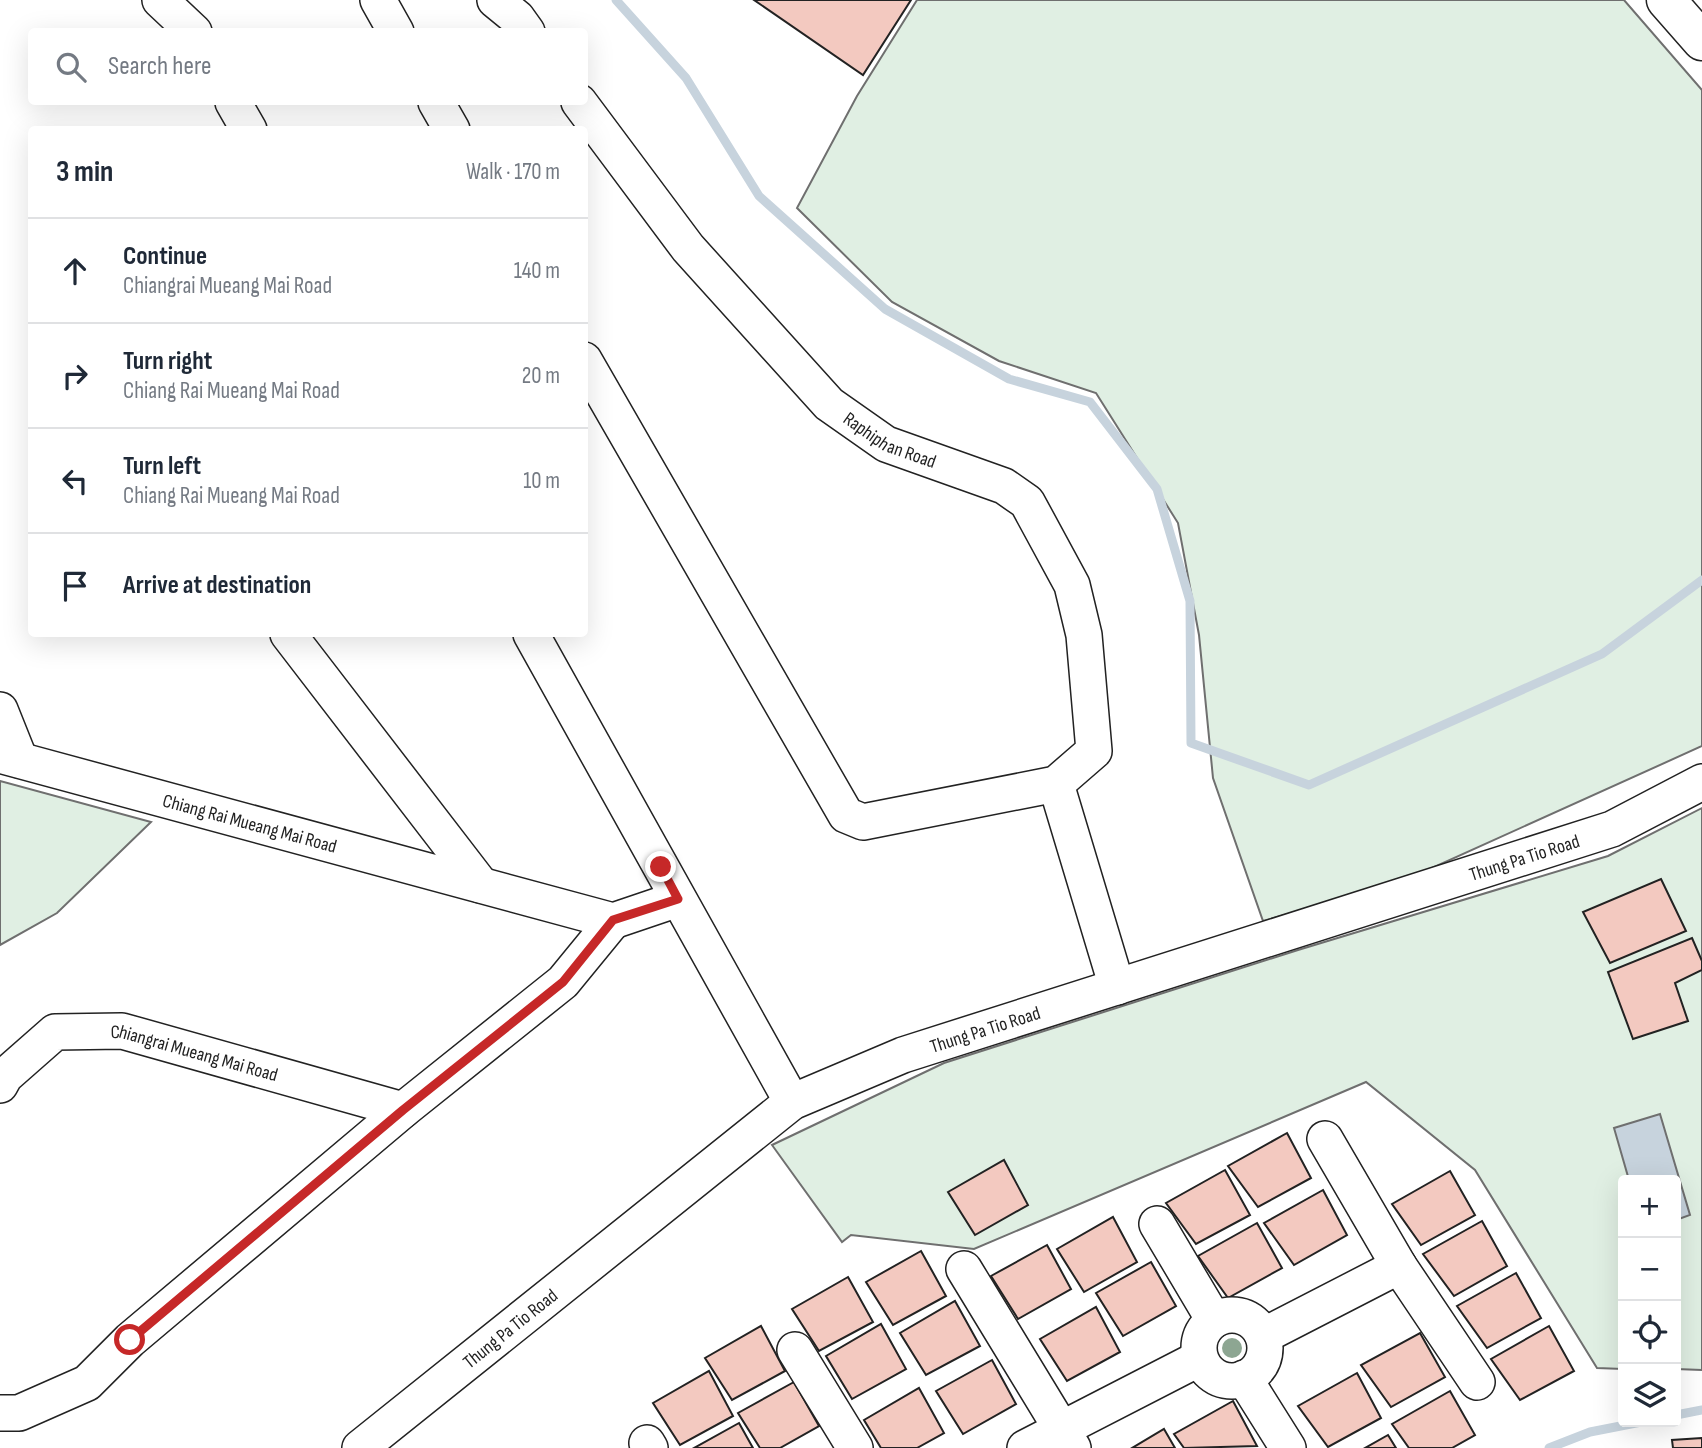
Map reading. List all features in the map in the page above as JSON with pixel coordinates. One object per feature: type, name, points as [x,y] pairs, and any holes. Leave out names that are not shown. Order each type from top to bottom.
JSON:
[{"type":"main road","points":[[1667,0],[1702,41]]},
{"type":"street","points":[[160,0],[190,28]]},
{"type":"street","points":[[378,0],[394,28]]},
{"type":"street","points":[[495,0],[517,18],[524,28]]},
{"type":"street","points":[[235,105],[246,126]]},
{"type":"street","points":[[438,105],[450,126]]},
{"type":"street","name":"Raphiphan Road","points":[[581,105],[688,248],[829,404],[886,444],[1004,486],[1027,502],[1072,585],[1084,635],[1094,751],[1056,784],[863,822],[846,814],[588,367]]},
{"type":"street","points":[[290,637],[481,885]]},
{"type":"street","points":[[533,637],[792,1102]]},
{"type":"street","name":"Chiang Rai Mueang Mai Road","points":[[0,710],[10,758],[613,920]]},
{"type":"street","name":"Thung Pa Tio Road","points":[[359,1448],[792,1102],[903,1055],[1612,829],[1702,782]]},
{"type":"street","points":[[1056,784],[1117,987]]},
{"type":"street","points":[[0,1413],[19,1413],[87,1383],[130,1340],[403,1110],[563,982],[613,920],[678,899]]},
{"type":"street","name":"Chiangrai Mueang Mai Road","points":[[0,1086],[5,1076],[55,1032],[122,1031],[403,1110]]},
{"type":"street","points":[[1325,1139],[1399,1266],[1477,1382]]},
{"type":"street","points":[[1157,1224],[1214,1320]]},
{"type":"street","points":[[1263,1336],[1399,1266]]},
{"type":"street","points":[[964,1269],[1068,1439]]},
{"type":"street","points":[[1237,1315],[1248,1319],[1263,1336],[1263,1359],[1257,1368],[1244,1378],[1227,1381],[1216,1377],[1200,1358],[1200,1337],[1214,1320],[1237,1315]]},
{"type":"street","points":[[795,1350],[855,1448]]},
{"type":"street","points":[[1025,1448],[1068,1439],[1200,1358]]},
{"type":"street","points":[[1244,1378],[1289,1448]]},
{"type":"green space","points":[[917,0],[1624,0],[1702,90],[1702,746],[1401,882],[1263,921],[1213,778],[1199,635],[1178,523],[1096,393],[999,361],[892,302],[797,208],[857,96]]},
{"type":"green space","points":[[0,781],[151,822],[57,913],[0,945]]},
{"type":"green space","points":[[1702,808],[1702,1370],[1681,1369],[1681,1175],[1618,1175],[1618,1369],[1597,1368],[1475,1170],[1366,1082],[974,1249],[851,1235],[842,1242],[772,1145],[944,1063],[1298,950],[1608,856]]},
{"type":"shaded area","points":[[1660,1114],[1678,1175],[1628,1175],[1614,1128]]},
{"type":"shaded area","points":[[1681,1185],[1690,1215],[1681,1218]]},
{"type":"building","points":[[754,0],[911,0],[863,75]]},
{"type":"building","points":[[1661,879],[1686,931],[1610,963],[1583,912]]},
{"type":"building","points":[[1692,938],[1702,961],[1702,970],[1675,983],[1688,1021],[1633,1039],[1608,972]]},
{"type":"building","points":[[1287,1133],[1311,1178],[1258,1207],[1228,1166]]},
{"type":"building","points":[[1004,1160],[1028,1205],[975,1235],[948,1192]]},
{"type":"building","points":[[1225,1170],[1250,1215],[1196,1244],[1166,1203]]},
{"type":"building","points":[[1450,1171],[1475,1215],[1421,1245],[1392,1204]]},
{"type":"building","points":[[1323,1190],[1347,1235],[1294,1265],[1264,1223]]},
{"type":"building","points":[[1113,1217],[1137,1262],[1084,1292],[1057,1249]]},
{"type":"building","points":[[1482,1221],[1507,1266],[1454,1296],[1423,1254]]},
{"type":"building","points":[[1257,1223],[1282,1268],[1228,1298],[1198,1256]]},
{"type":"building","points":[[1047,1245],[1071,1289],[1018,1319],[991,1276]]},
{"type":"building","points":[[921,1251],[946,1296],[893,1325],[866,1282]]},
{"type":"building","points":[[1151,1262],[1176,1306],[1123,1336],[1096,1293]]},
{"type":"building","points":[[1516,1273],[1541,1318],[1487,1348],[1457,1306]]},
{"type":"building","points":[[848,1277],[873,1322],[819,1351],[792,1309]]},
{"type":"building","points":[[955,1301],[980,1346],[926,1375],[900,1333]]},
{"type":"building","points":[[1096,1307],[1120,1352],[1067,1381],[1040,1339]]},
{"type":"building","points":[[881,1324],[906,1369],[852,1399],[826,1356]]},
{"type":"building","points":[[761,1326],[785,1371],[732,1400],[705,1358]]},
{"type":"building","points":[[1549,1326],[1574,1371],[1520,1400],[1491,1359]]},
{"type":"building","points":[[1420,1333],[1445,1377],[1391,1407],[1361,1365]]},
{"type":"building","points":[[992,1360],[1016,1404],[963,1434],[936,1391]]},
{"type":"building","points":[[709,1371],[733,1416],[680,1445],[653,1403]]},
{"type":"building","points":[[1357,1373],[1381,1418],[1328,1447],[1298,1406]]},
{"type":"building","points":[[794,1382],[819,1426],[780,1448],[760,1448],[738,1413]]},
{"type":"building","points":[[919,1388],[944,1433],[917,1448],[881,1448],[864,1420]]},
{"type":"building","points":[[1450,1391],[1475,1435],[1452,1448],[1409,1448],[1392,1424]]},
{"type":"building","points":[[1233,1401],[1257,1446],[1184,1448],[1174,1434]]},
{"type":"building","points":[[739,1423],[753,1448],[694,1448]]},
{"type":"building","points":[[1164,1429],[1175,1448],[1132,1448]]},
{"type":"building","points":[[1388,1435],[1396,1448],[1365,1448]]},
{"type":"building","points":[[1702,1438],[1702,1448],[1673,1448],[1672,1440]]},
{"type":"waterway","points":[[616,0],[686,78],[759,196],[885,309],[1009,379],[1090,402],[1157,489],[1190,601],[1191,743],[1309,785],[1602,654],[1702,580]]},
{"type":"waterway","points":[[1681,1414],[1702,1410]]},
{"type":"waterway","points":[[1549,1448],[1590,1432],[1618,1427]]},
{"type":"route","points":[[130,1340],[403,1110],[563,982],[613,920],[678,899],[661,867]]}]
